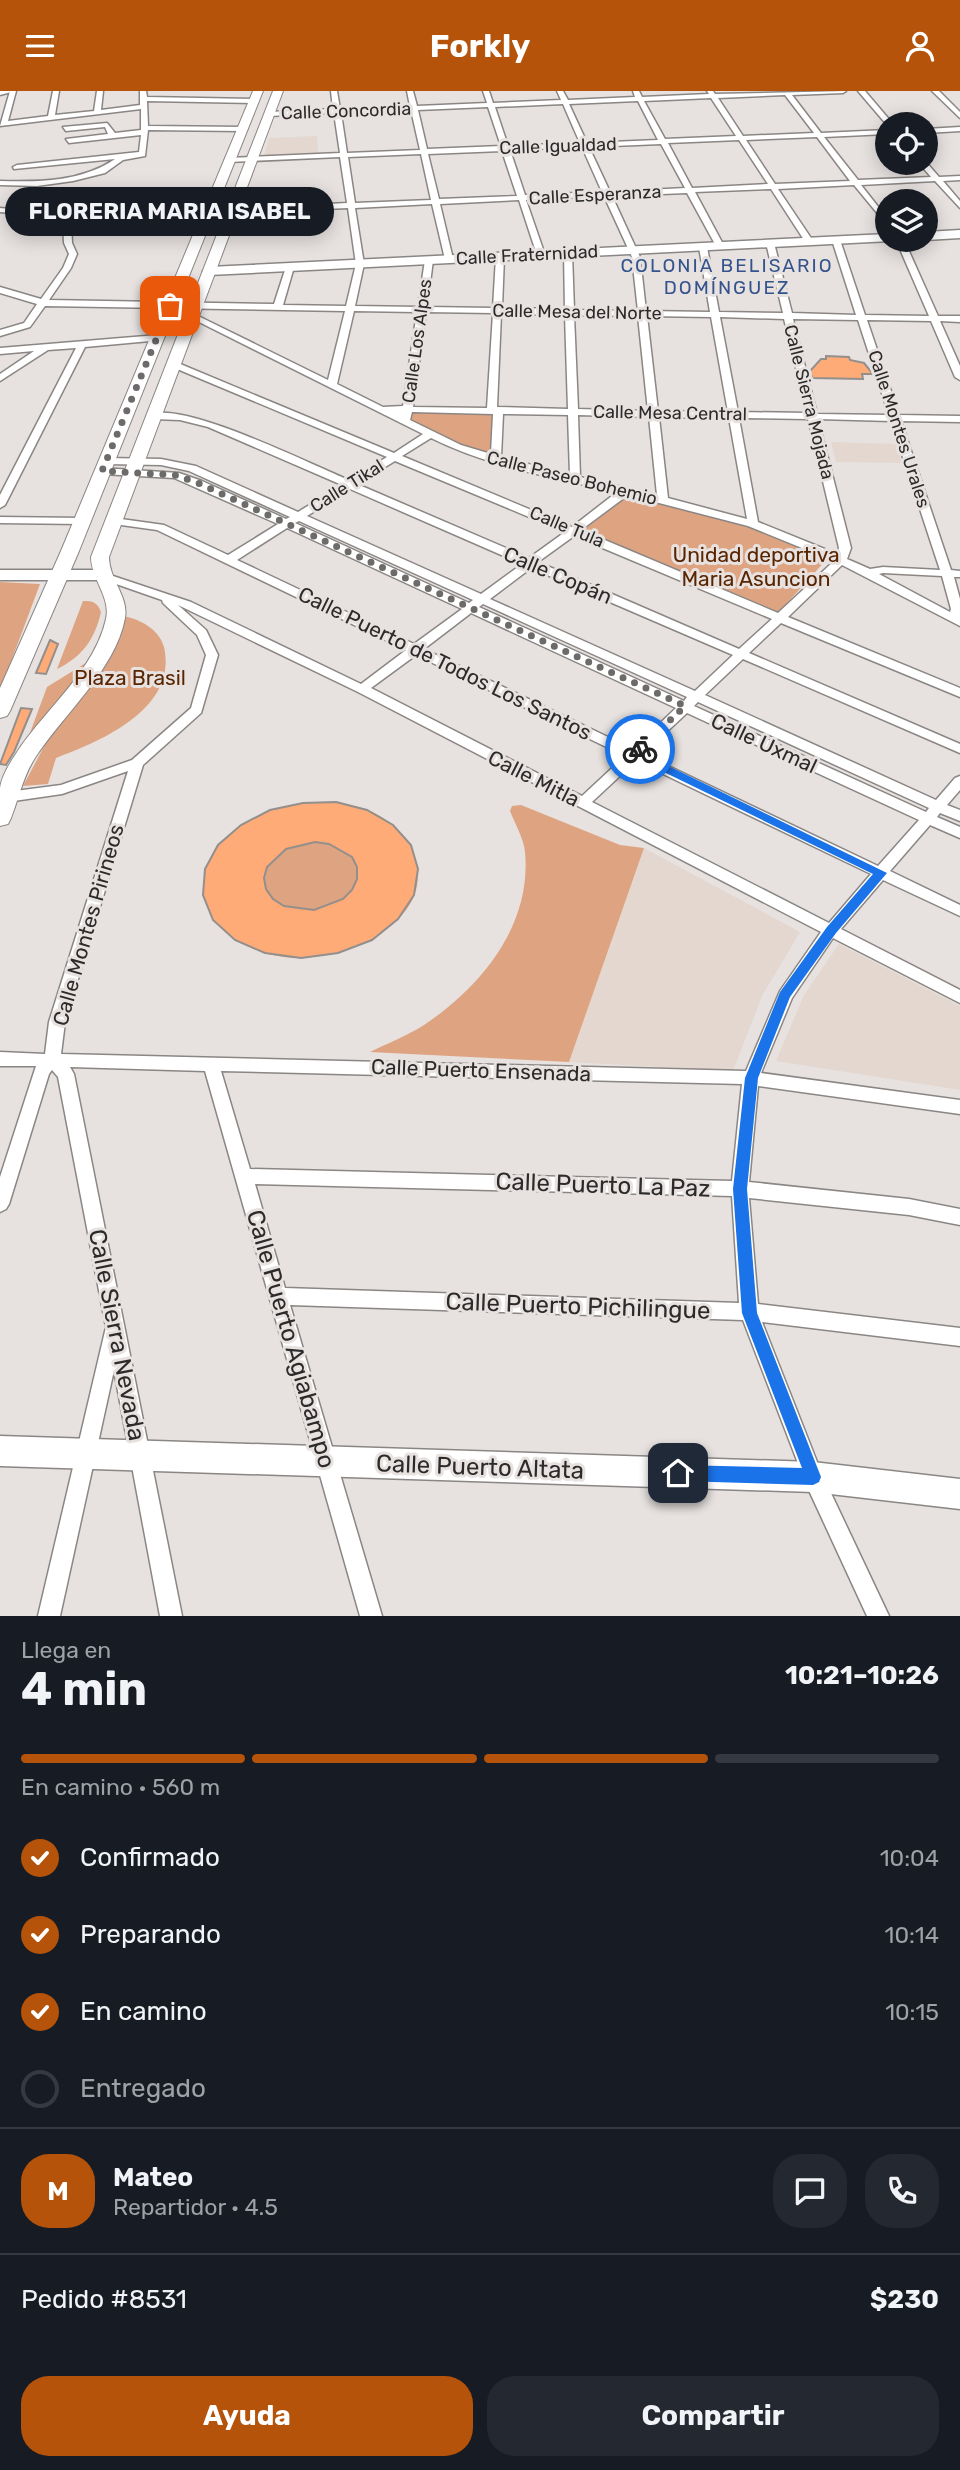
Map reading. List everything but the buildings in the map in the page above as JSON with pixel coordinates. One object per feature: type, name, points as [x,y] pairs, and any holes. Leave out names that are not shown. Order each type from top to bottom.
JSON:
[{"type":"main road","points":[[0,818],[4,797],[23,759],[98,656],[114,624],[117,616],[116,604],[100,575],[100,557],[278,91]]},
{"type":"main road","points":[[0,712],[60,575],[256,96]]},
{"type":"street","points":[[0,92],[11,91],[2,124],[97,112],[142,99],[256,96]]},
{"type":"street","points":[[51,118],[57,91]]},
{"type":"street","points":[[97,112],[100,91]]},
{"type":"street","points":[[332,385],[360,264],[341,156],[334,91]]},
{"type":"street","name":"Calle Los Alpes","points":[[410,91],[449,259]]},
{"type":"street","points":[[486,91],[541,254]]},
{"type":"street","points":[[561,91],[636,257],[663,500]]},
{"type":"street","name":"Calle Concordia","points":[[269,114],[565,102],[637,95],[843,91]]},
{"type":"street","points":[[861,91],[879,112]]},
{"type":"street","points":[[935,91],[960,116]]},
{"type":"street","points":[[786,92],[875,208]]},
{"type":"street","points":[[712,93],[809,241]]},
{"type":"street","points":[[637,95],[720,246]]},
{"type":"street","points":[[17,164],[110,156],[121,158],[142,154],[145,130],[142,99]]},
{"type":"street","points":[[112,133],[107,125],[68,135],[112,133],[145,130],[243,129]]},
{"type":"street","points":[[938,130],[960,129]]},
{"type":"street","name":"Calle Igualdad","points":[[229,160],[875,133]]},
{"type":"street","points":[[0,183],[37,184],[73,179],[102,171],[121,158]]},
{"type":"street","points":[[934,175],[960,206]]},
{"type":"street","name":"Calle Esperanza","points":[[230,211],[960,178]]},
{"type":"street","points":[[0,210],[49,215],[67,222],[72,259],[44,303],[24,328],[0,333]]},
{"type":"street","points":[[938,235],[960,234]]},
{"type":"street","name":"Calle Fraternidad","points":[[209,271],[875,238]]},
{"type":"street","name":"Calle Montes Urales","points":[[836,240],[895,417],[954,574],[957,620]]},
{"type":"street","name":"Calle Sierra Mojada","points":[[770,243],[845,548],[841,560]]},
{"type":"street","points":[[703,247],[754,525]]},
{"type":"street","points":[[906,252],[960,377]]},
{"type":"street","points":[[568,253],[575,480]]},
{"type":"street","points":[[496,460],[500,257]]},
{"type":"street","name":"Calle Los Alpes","points":[[406,415],[429,260]]},
{"type":"street","points":[[278,307],[290,267]]},
{"type":"street","name":"Calle Mesa del Norte","points":[[0,290],[44,303],[170,306],[193,311],[278,307],[960,319]]},
{"type":"street","name":"Calle Paseo Bohemio","points":[[193,311],[381,409],[406,415],[429,435],[496,460],[754,525],[869,573],[957,620]]},
{"type":"street","points":[[0,351],[158,338]]},
{"type":"street","points":[[0,505],[82,344]]},
{"type":"street","points":[[0,378],[46,347]]},
{"type":"street","name":"Calle Tula","points":[[173,364],[960,693]]},
{"type":"street","name":"Calle Mesa Central","points":[[406,415],[495,409],[960,419]]},
{"type":"street","name":"Calle Copán","points":[[153,416],[180,417],[212,425],[960,749]]},
{"type":"street","name":"Calle Tikal","points":[[230,559],[429,435]]},
{"type":"street","name":"Calle Uxmal","points":[[104,466],[179,464],[192,468],[696,696],[933,812],[960,833]]},
{"type":"street","name":"Calle Uxmal","points":[[135,467],[175,475],[685,706],[933,812],[960,815]]},
{"type":"street","points":[[362,689],[626,491]]},
{"type":"street","points":[[0,520],[82,521]]},
{"type":"street","name":"Calle Puerto de Todos Los Santos","points":[[114,521],[160,527],[230,559],[960,911]]},
{"type":"street","points":[[583,803],[841,560]]},
{"type":"street","points":[[869,573],[883,570],[954,574]]},
{"type":"street","points":[[0,575],[100,575]]},
{"type":"street","name":"Calle Mitla","points":[[100,575],[187,604],[362,689],[960,997]]},
{"type":"street","points":[[4,797],[62,789],[136,763],[197,710],[212,655],[202,633],[163,597]]},
{"type":"street","name":"Calle Montes Pirineos","points":[[0,1205],[42,1071],[52,1059],[57,1022],[136,763]]},
{"type":"street","points":[[878,1616],[813,1477],[749,1313],[740,1189],[751,1078],[785,995],[831,930],[960,781]]},
{"type":"street","name":"Calle Puerto Ensenada","points":[[0,1059],[751,1078],[960,1107]]},
{"type":"street","name":"Calle Sierra Nevada","points":[[52,1059],[66,1074],[171,1616]]},
{"type":"street","name":"Calle Puerto Agiabampo","points":[[211,1063],[371,1616]]},
{"type":"street","name":"Calle Puerto La Paz","points":[[244,1176],[740,1189],[909,1207],[960,1216]]},
{"type":"street","name":"Calle Puerto Pichilingue","points":[[279,1296],[749,1313],[960,1337]]},
{"type":"street","points":[[48,1616],[114,1323]]},
{"type":"street","name":"Calle Puerto Altata","points":[[0,1451],[813,1477],[960,1494]]},
{"type":"shaded area","points":[[317,136],[318,153],[264,156],[269,138]]},
{"type":"shaded area","points":[[831,442],[896,444],[902,463],[836,462]]},
{"type":"shaded area","points":[[644,848],[800,932],[762,996],[733,1071],[569,1062]]},
{"type":"shaded area","points":[[839,944],[960,1006],[960,1090],[776,1061],[804,995]]},
{"type":"green space","points":[[496,411],[494,458],[454,444],[408,420],[414,412]]},
{"type":"green space","name":"Unidad deportiva Maria Asuncion","points":[[630,495],[751,528],[827,559],[779,612],[583,530]]},
{"type":"green space","points":[[0,582],[40,584],[0,691]]},
{"type":"green space","points":[[83,601],[94,603],[101,612],[95,631],[74,659],[57,669]]},
{"type":"green space","name":"Plaza Brasil","points":[[123,616],[148,626],[162,641],[165,669],[159,688],[148,705],[114,732],[56,758],[48,784],[23,786],[47,741],[115,642]]},
{"type":"green space","points":[[89,661],[24,749],[47,687]]},
{"type":"green space","points":[[336,802],[376,814],[397,829],[408,842],[415,858],[418,880],[413,899],[401,916],[366,941],[345,950],[304,958],[269,954],[231,937],[213,920],[218,845],[245,824],[272,811],[302,804]]},
{"type":"green space","points":[[521,805],[620,845],[644,848],[569,1062],[370,1052],[418,1029],[445,1010],[483,973],[498,952],[511,929],[525,879],[524,847],[510,811],[512,806]]},
{"type":"way so far","points":[[170,306],[102,471],[155,472],[198,483],[685,706],[640,749]]},
{"type":"place","name":"FLORERIA MARIA ISABEL","points":[[170,306]]},
{"type":"district","name":"COLONIA BELISARIO DOMÍNGUEZ","points":[[727,276]]},
{"type":"route","points":[[640,749],[634,754],[881,873],[831,930],[785,995],[751,1078],[740,1189],[749,1313],[813,1477],[678,1473]]}]
